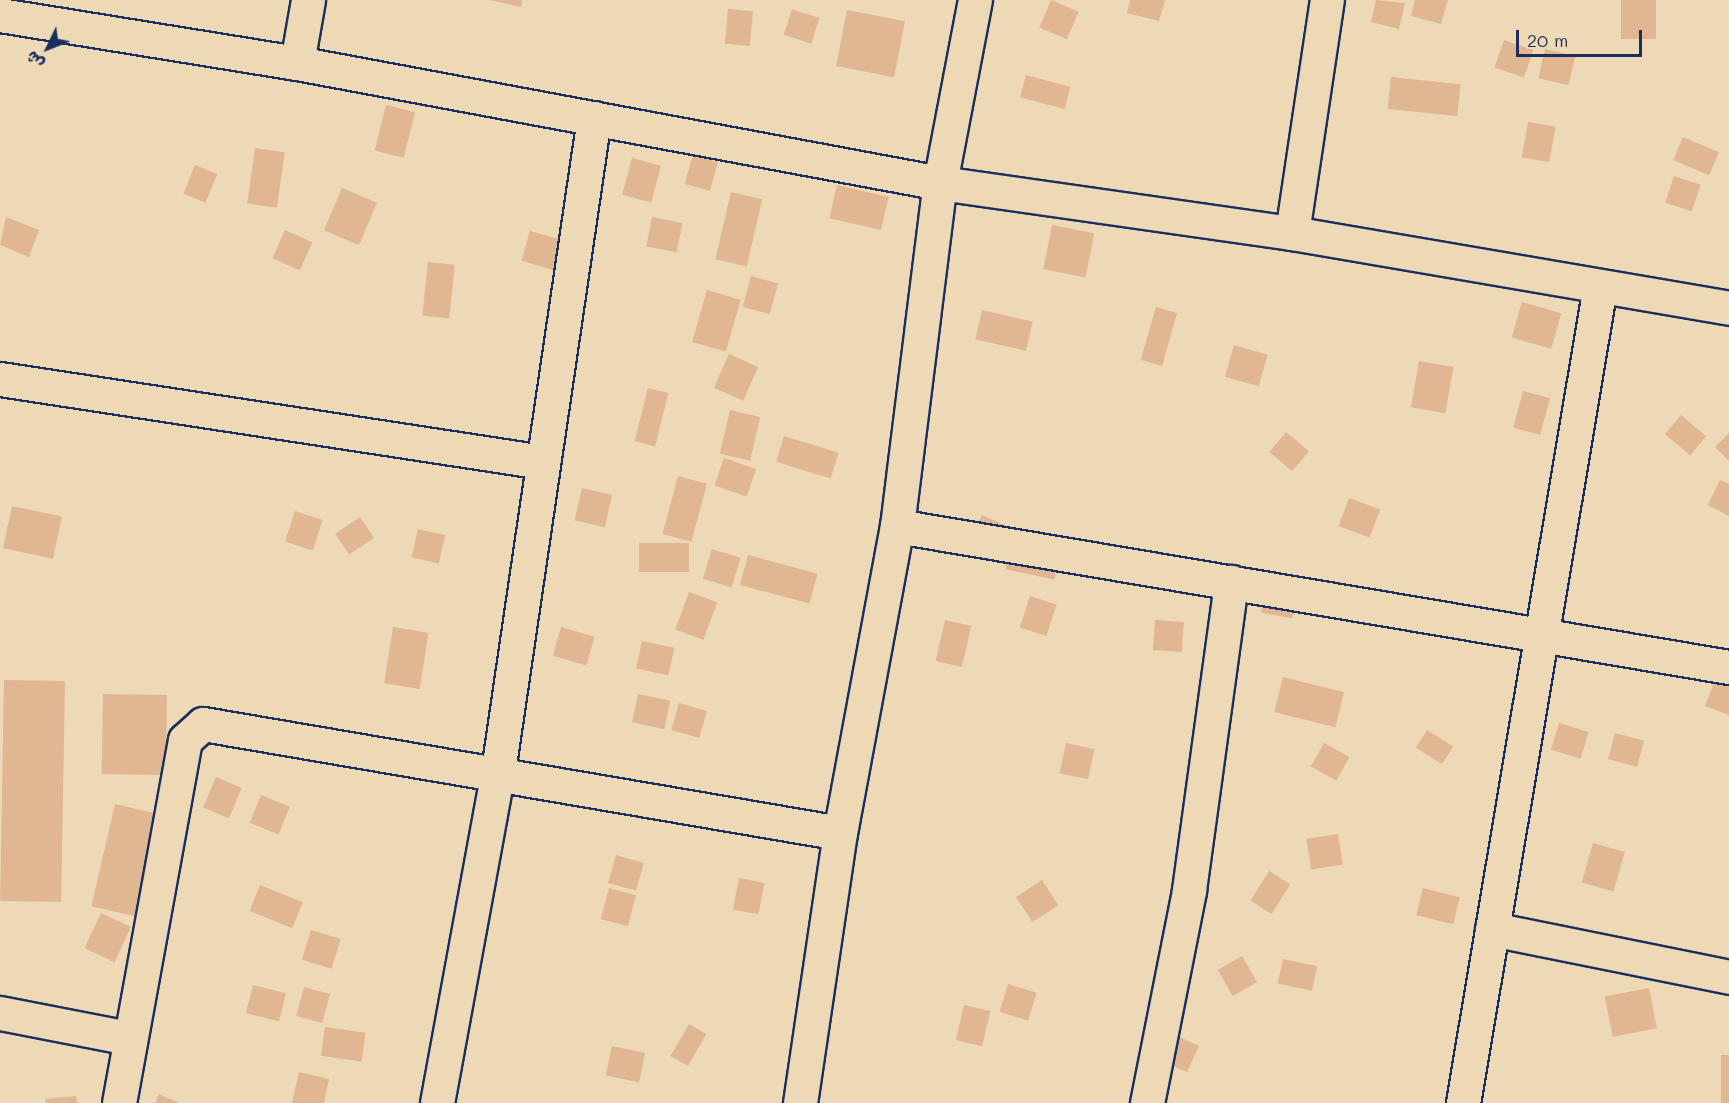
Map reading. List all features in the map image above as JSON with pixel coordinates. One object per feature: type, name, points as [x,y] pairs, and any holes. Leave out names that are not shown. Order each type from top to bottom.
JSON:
[{"type":"street","points":[[297,63],[308,0]]},
{"type":"street","points":[[800,1103],[840,833],[897,526],[940,183],[975,0]]},
{"type":"street","points":[[1292,233],[1327,0]]},
{"type":"street","points":[[0,15],[297,63],[940,183],[1292,233],[1729,308]]},
{"type":"street","points":[[437,1103],[498,771],[594,118]]},
{"type":"street","points":[[1463,1103],[1544,636],[1600,286]]},
{"type":"street","points":[[0,379],[543,462]]},
{"type":"street","points":[[897,526],[1729,667]]},
{"type":"street","points":[[1147,1103],[1188,890],[1231,582]]},
{"type":"street","points":[[119,1103],[185,740],[193,730],[203,724],[498,771],[840,833]]},
{"type":"street","points":[[1492,929],[1729,977]]},
{"type":"street","points":[[0,1013],[129,1038]]},
{"type":"building","points":[[489,0],[522,0],[521,7]]},
{"type":"building","points":[[1051,0],[1079,12],[1067,39],[1039,28]]},
{"type":"building","points":[[1130,0],[1165,0],[1159,21],[1127,13]]},
{"type":"building","points":[[1376,0],[1405,3],[1399,29],[1371,22]]},
{"type":"building","points":[[1415,0],[1448,0],[1441,24],[1411,16]]},
{"type":"building","points":[[1621,0],[1656,0],[1656,39],[1621,39]]},
{"type":"building","points":[[728,9],[753,11],[750,46],[725,44]]},
{"type":"building","points":[[792,9],[820,18],[811,44],[784,35]]},
{"type":"building","points":[[847,10],[905,21],[894,77],[836,66]]},
{"type":"building","points":[[1504,40],[1533,50],[1524,78],[1495,67]]},
{"type":"building","points":[[1545,49],[1575,56],[1568,85],[1538,78]]},
{"type":"building","points":[[1026,75],[1070,87],[1064,109],[1020,97]]},
{"type":"building","points":[[1391,77],[1461,84],[1457,116],[1388,109]]},
{"type":"building","points":[[386,105],[415,112],[404,158],[375,151]]},
{"type":"building","points":[[1528,122],[1556,127],[1549,162],[1522,157]]},
{"type":"building","points":[[1683,137],[1719,152],[1709,175],[1673,160]]},
{"type":"building","points":[[255,148],[285,152],[277,208],[247,203]]},
{"type":"building","points":[[693,155],[718,162],[710,191],[685,184]]},
{"type":"building","points":[[632,158],[661,166],[651,202],[622,195]]},
{"type":"building","points":[[195,165],[217,174],[206,203],[183,194]]},
{"type":"building","points":[[1674,176],[1701,185],[1692,211],[1665,203]]},
{"type":"building","points":[[837,185],[889,197],[881,230],[829,218]]},
{"type":"building","points":[[342,188],[377,203],[359,245],[324,230]]},
{"type":"building","points":[[731,192],[762,199],[747,266],[715,259]]},
{"type":"building","points":[[6,217],[39,230],[29,257],[0,245]]},
{"type":"building","points":[[652,217],[682,223],[677,252],[646,246]]},
{"type":"building","points":[[1052,225],[1094,233],[1086,277],[1043,269]]},
{"type":"building","points":[[285,230],[312,242],[300,271],[272,258]]},
{"type":"building","points":[[530,231],[562,240],[553,270],[521,261]]},
{"type":"building","points":[[428,262],[455,265],[449,319],[422,316]]},
{"type":"building","points":[[751,276],[778,283],[770,314],[743,307]]},
{"type":"building","points":[[707,290],[741,300],[726,352],[692,342]]},
{"type":"building","points":[[1522,302],[1561,313],[1551,349],[1512,338]]},
{"type":"building","points":[[1156,307],[1177,313],[1162,366],[1141,360]]},
{"type":"building","points":[[982,310],[1033,322],[1026,351],[975,339]]},
{"type":"building","points":[[1234,345],[1268,355],[1259,386],[1225,377]]},
{"type":"building","points":[[729,354],[758,367],[743,401],[714,388]]},
{"type":"building","points":[[1419,361],[1453,367],[1445,413],[1411,407]]},
{"type":"building","points":[[648,388],[668,393],[655,446],[635,441]]},
{"type":"building","points":[[1523,391],[1550,398],[1540,435],[1513,428]]},
{"type":"building","points":[[730,410],[760,417],[750,461],[720,454]]},
{"type":"building","points":[[1681,415],[1706,436],[1690,455],[1665,434]]},
{"type":"building","points":[[1286,432],[1309,451],[1292,471],[1269,452]]},
{"type":"building","points":[[1729,433],[1729,461],[1715,447]]},
{"type":"building","points":[[784,436],[839,453],[831,478],[776,462]]},
{"type":"building","points":[[724,458],[756,469],[747,496],[715,485]]},
{"type":"building","points":[[678,476],[707,484],[691,542],[662,534]]},
{"type":"building","points":[[1720,480],[1729,484],[1729,516],[1708,505]]},
{"type":"building","points":[[582,488],[612,495],[605,527],[575,520]]},
{"type":"building","points":[[1349,498],[1380,509],[1370,537],[1339,526]]},
{"type":"building","points":[[12,506],[62,517],[53,559],[3,548]]},
{"type":"building","points":[[295,511],[323,520],[313,550],[285,541]]},
{"type":"building","points":[[982,515],[1009,527],[996,556],[969,544]]},
{"type":"building","points":[[360,517],[374,538],[349,555],[335,534]]},
{"type":"building","points":[[418,529],[445,535],[439,564],[411,557]]},
{"type":"building","points":[[1013,534],[1062,544],[1054,580],[1006,569]]},
{"type":"building","points":[[639,543],[689,543],[689,572],[639,572]]},
{"type":"building","points":[[712,549],[741,558],[732,587],[703,579]]},
{"type":"building","points":[[748,555],[818,574],[810,604],[740,585]]},
{"type":"building","points":[[1266,586],[1297,592],[1292,619],[1261,613]]},
{"type":"building","points":[[689,592],[717,602],[704,640],[675,630]]},
{"type":"building","points":[[1030,596],[1057,605],[1046,636],[1020,627]]},
{"type":"building","points":[[945,620],[971,626],[962,667],[936,661]]},
{"type":"building","points":[[1155,620],[1184,622],[1182,652],[1153,650]]},
{"type":"building","points":[[393,627],[429,633],[420,689],[384,683]]},
{"type":"building","points":[[561,627],[595,637],[586,665],[553,656]]},
{"type":"building","points":[[642,641],[674,648],[668,675],[636,668]]},
{"type":"building","points":[[1720,668],[1729,671],[1729,715],[1705,706]]},
{"type":"building","points":[[1283,677],[1344,692],[1335,727],[1274,712]]},
{"type":"building","points":[[4,680],[65,681],[61,902],[0,901]]},
{"type":"building","points":[[103,694],[167,695],[166,775],[102,774]]},
{"type":"building","points":[[638,694],[670,701],[664,729],[632,722]]},
{"type":"building","points":[[679,703],[707,711],[699,738],[671,730]]},
{"type":"building","points":[[1559,723],[1589,732],[1580,759],[1551,750]]},
{"type":"building","points":[[1427,730],[1453,746],[1442,764],[1416,748]]},
{"type":"building","points":[[1615,733],[1644,741],[1637,767],[1608,759]]},
{"type":"building","points":[[1066,743],[1094,749],[1088,779],[1060,773]]},
{"type":"building","points":[[1324,743],[1349,757],[1336,781],[1311,767]]},
{"type":"building","points":[[216,777],[242,788],[229,818],[203,807]]},
{"type":"building","points":[[261,795],[290,807],[279,834],[250,823]]},
{"type":"building","points":[[115,804],[164,815],[140,918],[91,906]]},
{"type":"building","points":[[1338,834],[1343,865],[1311,870],[1306,839]]},
{"type":"building","points":[[1593,843],[1625,852],[1613,892],[1582,882]]},
{"type":"building","points":[[616,855],[644,863],[636,891],[608,883]]},
{"type":"building","points":[[1269,871],[1290,884],[1272,914],[1250,901]]},
{"type":"building","points":[[739,878],[765,883],[758,914],[733,909]]},
{"type":"building","points":[[1042,880],[1058,905],[1032,922],[1016,897]]},
{"type":"building","points":[[260,885],[303,902],[292,928],[250,911]]},
{"type":"building","points":[[609,888],[636,895],[628,926],[601,919]]},
{"type":"building","points":[[1423,888],[1460,897],[1453,924],[1416,915]]},
{"type":"building","points":[[101,913],[131,927],[114,962],[85,948]]},
{"type":"building","points":[[311,930],[341,939],[332,969],[302,960]]},
{"type":"building","points":[[1242,956],[1257,982],[1233,996],[1218,970]]},
{"type":"building","points":[[1283,959],[1317,966],[1312,991],[1278,983]]},
{"type":"building","points":[[1008,984],[1037,993],[1028,1021],[1000,1012]]},
{"type":"building","points":[[253,985],[286,993],[279,1021],[246,1013]]},
{"type":"building","points":[[304,987],[330,994],[322,1023],[296,1016]]},
{"type":"building","points":[[1649,988],[1657,1028],[1613,1037],[1605,997]]},
{"type":"building","points":[[964,1005],[990,1011],[982,1046],[956,1040]]},
{"type":"building","points":[[689,1024],[706,1034],[688,1066],[671,1056]]},
{"type":"building","points":[[325,1027],[366,1033],[362,1061],[321,1056]]},
{"type":"building","points":[[1177,1036],[1199,1046],[1187,1072],[1165,1062]]},
{"type":"building","points":[[612,1046],[645,1053],[639,1082],[606,1075]]},
{"type":"building","points":[[1721,1055],[1729,1055],[1729,1103],[1721,1103]]},
{"type":"building","points":[[299,1072],[329,1079],[324,1103],[292,1103]]},
{"type":"building","points":[[159,1094],[179,1103],[155,1103]]},
{"type":"building","points":[[76,1096],[77,1103],[46,1103],[45,1099]]}]
